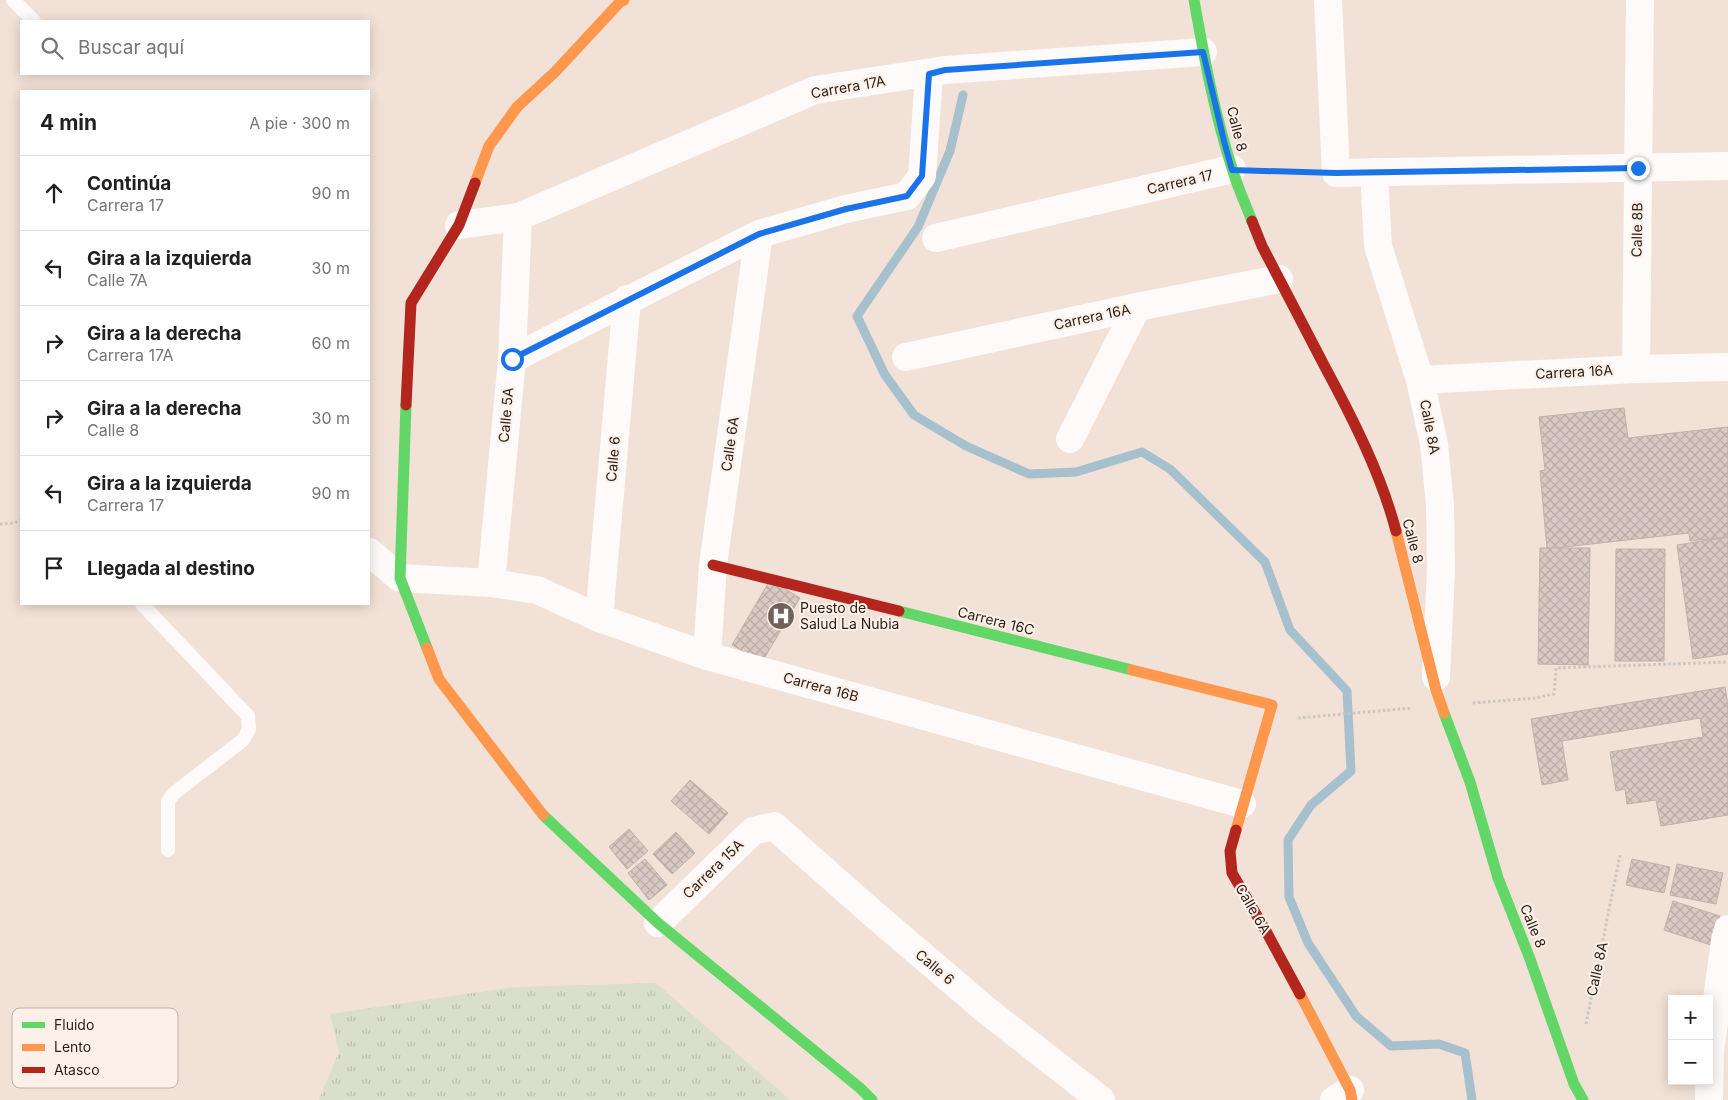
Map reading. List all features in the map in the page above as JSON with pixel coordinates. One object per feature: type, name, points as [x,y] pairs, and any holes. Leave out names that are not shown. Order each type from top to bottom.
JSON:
[{"type":"street","points":[[621,0],[555,72],[517,107],[489,146],[458,225],[411,303],[400,578],[439,679],[545,817],[658,923],[860,1088],[872,1100]]},
{"type":"street","name":"Calle 8","points":[[1194,0],[1203,52],[1232,170],[1262,246],[1344,402],[1390,510],[1436,690],[1470,782],[1498,878],[1530,959],[1574,1084],[1583,1100]]},
{"type":"street","points":[[1328,0],[1336,173],[1728,166]]},
{"type":"street","name":"Calle 8B","points":[[1636,369],[1640,0]]},
{"type":"street","name":"Carrera 17A","points":[[458,225],[518,217],[815,90],[937,72],[997,66],[1203,52]]},
{"type":"street","points":[[512,359],[627,299],[759,234],[846,209],[907,196],[922,176],[937,72]]},
{"type":"street","name":"Carrera 17","points":[[936,238],[1232,170]]},
{"type":"street","name":"Calle 8A","points":[[1374,172],[1378,246],[1420,380],[1434,444],[1440,505],[1441,570],[1436,690]]},
{"type":"street","name":"Calle 5A","points":[[491,583],[512,359],[518,217]]},
{"type":"street","name":"Calle 6A","points":[[707,656],[713,565],[759,234]]},
{"type":"street","name":"Carrera 16A","points":[[906,357],[1279,278]]},
{"type":"street","name":"Calle 6","points":[[599,618],[627,299]]},
{"type":"street","points":[[1070,439],[1138,307]]},
{"type":"street","name":"Carrera 16A","points":[[1420,380],[1636,369],[1728,367]]},
{"type":"street","points":[[370,553],[400,578]]},
{"type":"street","name":"Carrera 16C","points":[[713,565],[1272,705]]},
{"type":"street","name":"Carrera 16B","points":[[400,578],[491,583],[537,590],[599,618],[707,656],[1242,804]]},
{"type":"street","name":"Calle 6A","points":[[1272,705],[1230,851],[1232,873],[1267,933],[1345,1097]]},
{"type":"street","name":"Calle 6","points":[[774,826],[986,1010],[1101,1100]]},
{"type":"street","name":"Carrera 15A","points":[[658,923],[753,832],[774,826]]},
{"type":"street","points":[[1709,1100],[1710,1052],[1728,929]]},
{"type":"lane","points":[[12,0],[33,20]]},
{"type":"lane","points":[[143,605],[248,716],[249,729],[243,740],[173,794],[168,802],[168,850]]},
{"type":"path","name":"Carrera 17","points":[[1232,170],[1336,173]]},
{"type":"path","points":[[0,524],[20,520]]},
{"type":"path","points":[[1535,698],[1554,694],[1556,668],[1728,662]]},
{"type":"path","name":"Calle 8A","points":[[1585,1026],[1620,855]]},
{"type":"green space","points":[[656,983],[790,1100],[319,1100],[339,1052],[330,1014],[514,987]]},
{"type":"building","points":[[1624,408],[1628,438],[1728,427],[1728,537],[1690,541],[1689,533],[1547,549],[1540,471],[1545,470],[1539,417]]},
{"type":"building","points":[[1728,537],[1728,654],[1693,659],[1677,545]]},
{"type":"building","points":[[1540,548],[1590,548],[1588,665],[1538,664]]},
{"type":"building","points":[[1616,549],[1665,549],[1664,661],[1615,661]]},
{"type":"building","points":[[770,580],[800,598],[762,662],[732,645]]},
{"type":"building","points":[[1725,687],[1728,706],[1728,815],[1661,826],[1656,800],[1627,804],[1625,789],[1616,791],[1610,752],[1703,737],[1700,718],[1562,741],[1568,780],[1542,785],[1531,719]]},
{"type":"building","points":[[690,780],[728,813],[709,834],[671,801]]},
{"type":"building","points":[[629,829],[648,851],[627,869],[609,847]]},
{"type":"building","points":[[676,832],[695,853],[672,874],[653,854]]},
{"type":"building","points":[[645,859],[667,885],[649,900],[628,873]]},
{"type":"building","points":[[1632,859],[1670,867],[1664,893],[1626,885]]},
{"type":"building","points":[[1677,864],[1723,873],[1716,904],[1670,895]]},
{"type":"building","points":[[1673,901],[1720,916],[1711,945],[1664,930]]},
{"type":"waterway","points":[[963,95],[950,151],[918,227],[857,316],[885,375],[914,415],[966,446],[1029,474],[1076,472],[1142,452],[1170,469],[1265,562],[1290,630],[1347,691],[1351,771],[1311,805],[1288,840],[1289,897],[1308,943],[1356,1016],[1391,1046],[1439,1044],[1465,1053],[1472,1100]]},
{"type":"traffic: fast","points":[[1194,0],[1220,126],[1236,181],[1252,221]]},
{"type":"traffic: fast","points":[[406,405],[400,578],[427,648]]},
{"type":"traffic: fast","points":[[899,611],[1132,670]]},
{"type":"traffic: fast","points":[[1444,713],[1470,782],[1498,878],[1530,959],[1574,1084],[1583,1100]]},
{"type":"traffic: fast","points":[[543,815],[658,923],[860,1088],[872,1100]]},
{"type":"traffic: slow","points":[[475,183],[489,146],[517,107],[555,72],[620,2],[624,0]]},
{"type":"traffic: slow","points":[[1396,531],[1436,690],[1444,713]]},
{"type":"traffic: slow","points":[[427,648],[439,679],[543,815]]},
{"type":"traffic: slow","points":[[1132,670],[1272,705],[1236,830]]},
{"type":"traffic: slow","points":[[1300,994],[1350,1090],[1352,1100]]},
{"type":"traffic: jam","points":[[406,405],[411,303],[459,225],[475,183]]},
{"type":"traffic: jam","points":[[1252,221],[1262,246],[1365,447],[1383,489],[1396,531]]},
{"type":"traffic: jam","points":[[713,565],[899,611]]},
{"type":"traffic: jam","points":[[1236,830],[1230,851],[1232,873],[1300,994]]},
{"type":"place","name":"Puesto de Salud La Nubia","points":[[781,616]]},
{"type":"route","points":[[512,359],[627,299],[759,234],[846,209],[907,196],[922,176],[929,74],[945,70],[1203,52],[1232,170],[1336,173],[1638,168]]}]
